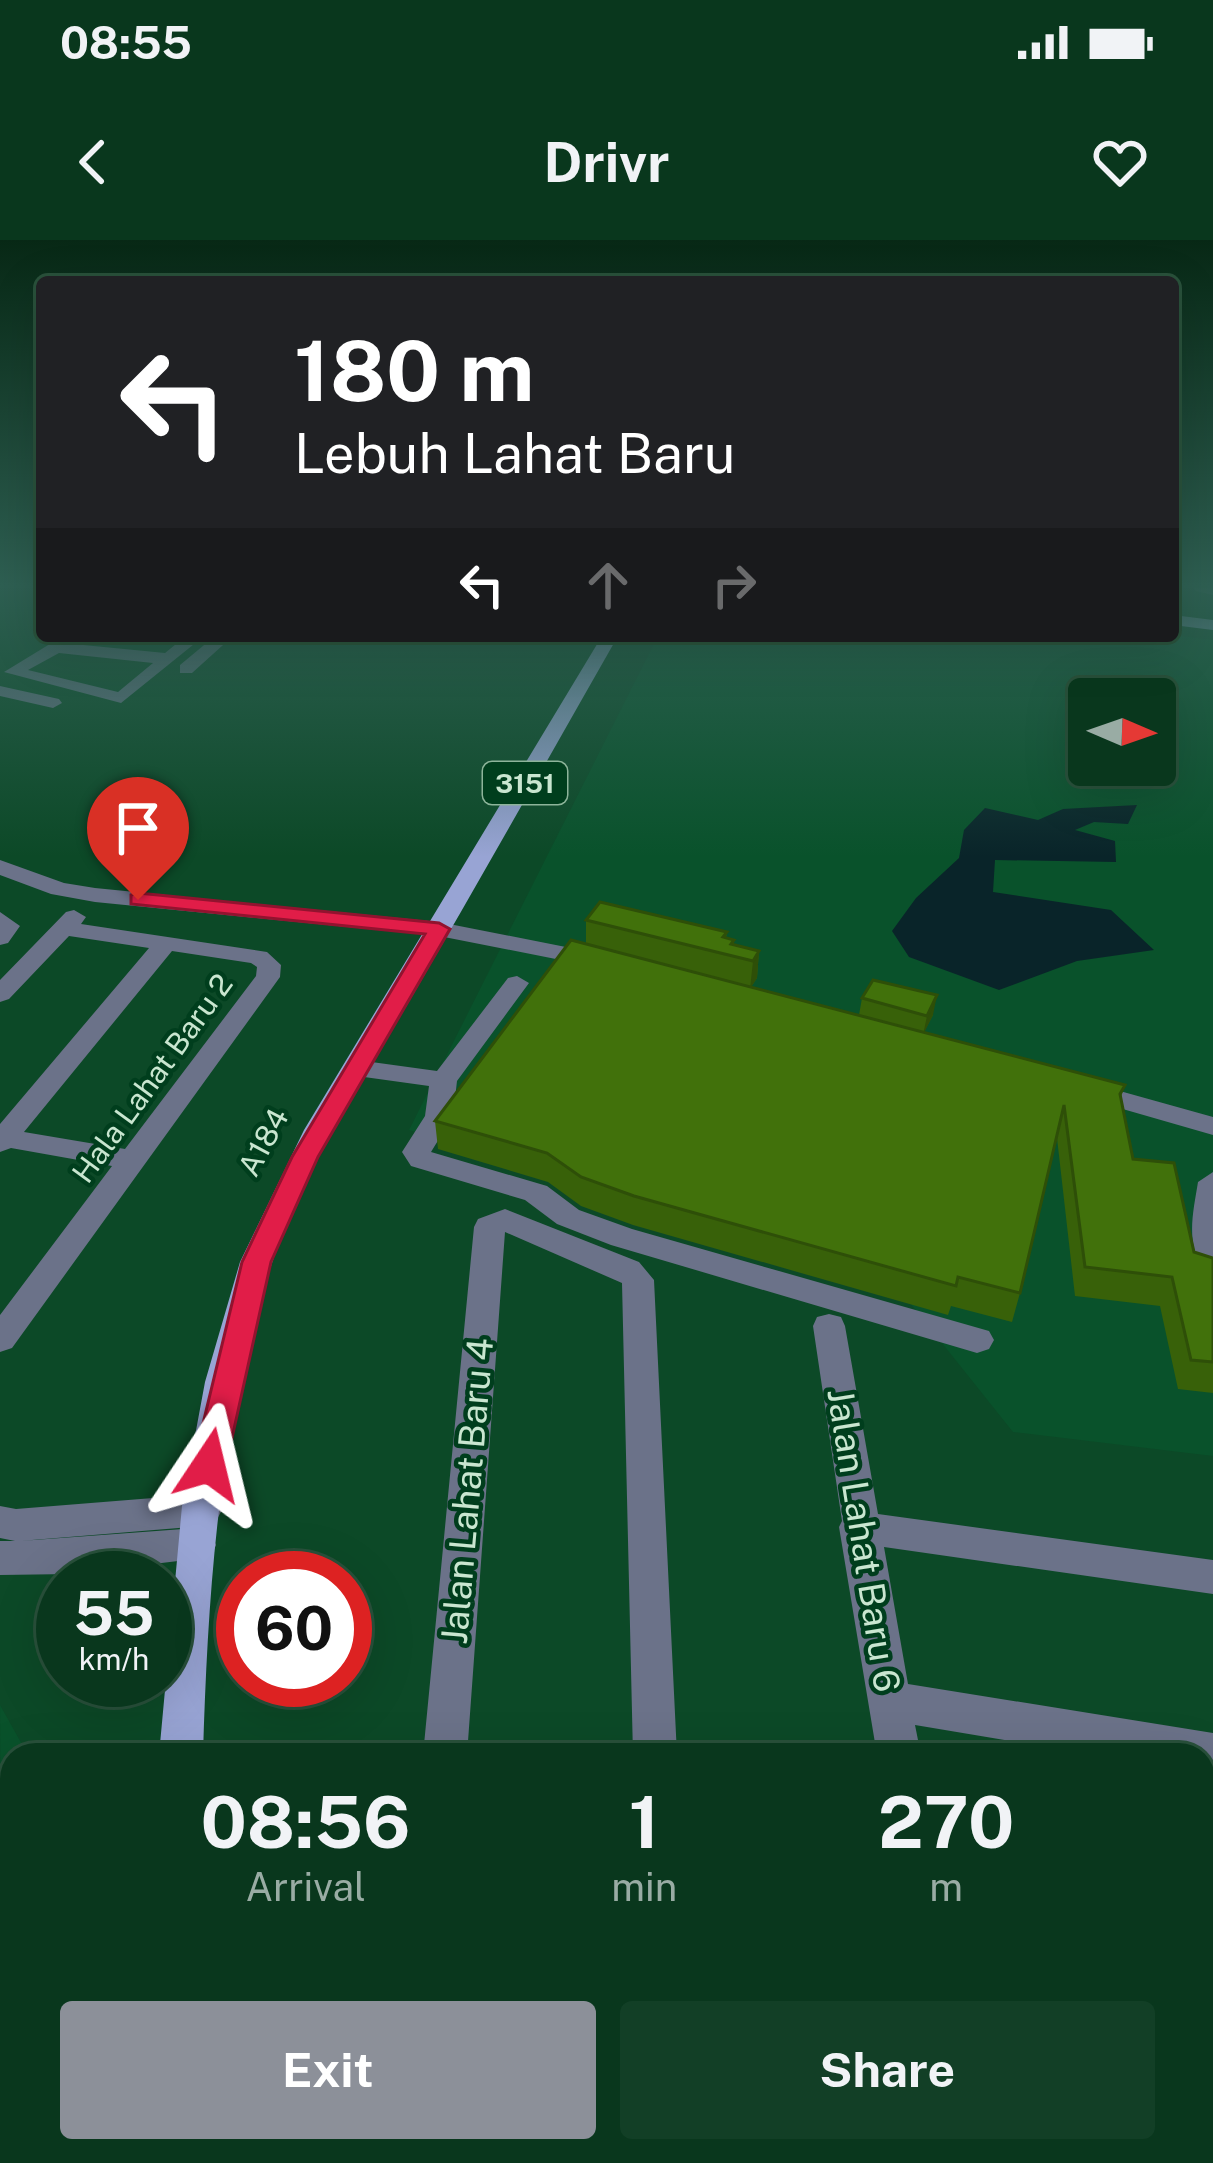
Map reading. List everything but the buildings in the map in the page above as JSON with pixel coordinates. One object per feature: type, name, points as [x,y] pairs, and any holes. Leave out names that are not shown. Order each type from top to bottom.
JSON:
[{"type":"main road","name":"A184","points":[[181,1743],[185,1655],[216,1420],[256,1262],[305,1157],[586,678]]},
{"type":"street","points":[[29,678],[122,698],[146,678]]},
{"type":"street","points":[[1,691],[102,714],[126,714],[172,678]]},
{"type":"street","points":[[1,691],[32,679]]},
{"type":"street","points":[[0,867],[59,890],[95,896],[439,929],[632,969]]},
{"type":"street","points":[[0,994],[95,896]]},
{"type":"street","points":[[0,920],[8,926],[0,938]]},
{"type":"street","name":"Hala Lahat Baru 2","points":[[0,1339],[268,977],[269,964],[258,957],[63,928]]},
{"type":"street","points":[[1,1139],[166,943]]},
{"type":"street","points":[[517,983],[444,1080],[440,1117],[416,1152],[433,1167],[536,1193],[568,1217],[622,1237],[977,1340]]},
{"type":"street","points":[[357,1068],[444,1080]]},
{"type":"street","points":[[1054,1081],[1213,1126]]},
{"type":"street","points":[[1,1139],[133,1160]]},
{"type":"street","points":[[1213,1181],[1205,1231],[1213,1262]]},
{"type":"street","name":"Jalan Lahat Baru 4","points":[[446,1743],[489,1227],[505,1220],[628,1270],[638,1280],[655,1743]]},
{"type":"street","name":"Jalan Lahat Baru 6","points":[[829,1326],[858,1527],[897,1743]]},
{"type":"street","points":[[0,1522],[200,1528]]},
{"type":"street","points":[[858,1527],[1213,1577]]},
{"type":"street","points":[[0,1558],[71,1557],[200,1528]]},
{"type":"street","points":[[890,1701],[1146,1743]]},
{"type":"shaded area","points":[[637,678],[1213,678],[1213,1456],[1013,1432],[898,1288],[409,1130]]},
{"type":"shaded area","points":[[0,1705],[21,1743],[0,1743]]},
{"type":"water","points":[[1137,805],[1128,824],[1094,822],[1075,830],[1115,841],[1116,862],[995,860],[993,892],[1111,910],[1154,950],[1077,961],[999,990],[909,957],[892,931],[916,898],[959,858],[964,830],[985,808],[1038,820],[1063,809]]},
{"type":"route","points":[[138,900],[439,929],[305,1157],[256,1262],[209,1465]]}]
